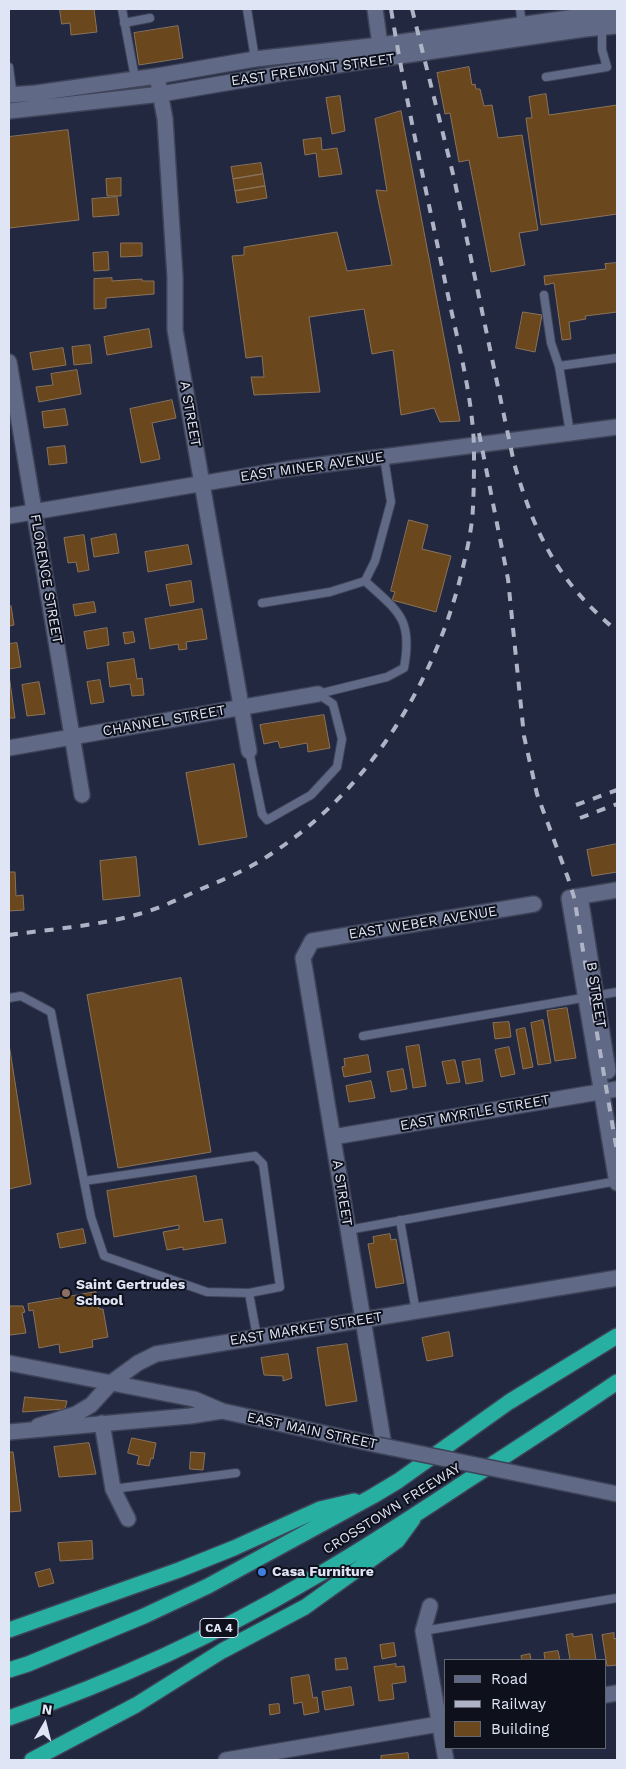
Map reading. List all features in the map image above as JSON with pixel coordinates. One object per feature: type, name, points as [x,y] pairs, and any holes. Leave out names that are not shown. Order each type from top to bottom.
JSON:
[{"type":"highway","name":"CROSSTOWN FREEWAY","points":[[9,1670],[144,1616],[208,1586],[373,1496],[398,1481],[509,1402],[617,1336]]},
{"type":"highway","name":"CROSSTOWN FREEWAY","points":[[9,1718],[54,1702],[186,1644],[311,1579],[417,1513],[617,1382]]},
{"type":"highway","points":[[9,1630],[179,1570],[234,1548],[320,1509],[373,1496]]},
{"type":"highway","points":[[32,1760],[127,1710],[222,1651],[305,1607],[397,1541],[417,1513]]},
{"type":"street","points":[[375,9],[380,45]]},
{"type":"street","name":"EAST FREMONT STREET","points":[[11,95],[157,76],[255,59],[380,45],[609,11]]},
{"type":"street","name":"EAST FREMONT STREET","points":[[12,111],[161,94],[290,72],[617,26]]},
{"type":"street","name":"A STREET","points":[[157,76],[165,119],[174,257],[174,318],[249,751]]},
{"type":"street","name":"FLORENCE STREET","points":[[9,362],[82,795]]},
{"type":"street","name":"EAST MINER AVENUE","points":[[9,516],[288,469],[617,426]]},
{"type":"street","name":"CHANNEL STREET","points":[[9,748],[318,694]]},
{"type":"street","name":"B STREET","points":[[617,890],[575,897],[591,996],[617,1124]]},
{"type":"street","name":"EAST WEBER AVENUE","points":[[312,941],[534,904]]},
{"type":"street","name":"A STREET","points":[[312,941],[303,958],[382,1444]]},
{"type":"street","points":[[610,1090],[617,1181]]},
{"type":"street","name":"EAST MYRTLE STREET","points":[[333,1137],[610,1090]]},
{"type":"street","name":"EAST MARKET STREET","points":[[13,1432],[76,1414],[91,1405],[112,1382],[138,1363],[156,1354],[617,1278]]},
{"type":"street","name":"EAST MAIN STREET","points":[[9,1363],[194,1399],[222,1411],[617,1494]]},
{"type":"street","name":"EAST MARKET STREET","points":[[13,1432],[190,1416],[222,1411]]},
{"type":"street","points":[[102,1423],[113,1489],[128,1519]]},
{"type":"street","points":[[430,1606],[423,1631],[444,1742]]},
{"type":"street","points":[[226,1760],[442,1723]]},
{"type":"lane","points":[[122,9],[135,78]]},
{"type":"lane","points":[[247,9],[255,59]]},
{"type":"lane","points":[[520,9],[522,25]]},
{"type":"lane","points":[[124,23],[150,18]]},
{"type":"lane","points":[[546,77],[607,67],[602,50],[602,28]]},
{"type":"lane","points":[[9,67],[12,111]]},
{"type":"lane","points":[[544,294],[551,343],[559,366],[570,433]]},
{"type":"lane","points":[[559,366],[617,358]]},
{"type":"lane","points":[[262,603],[330,592],[365,581],[375,561],[391,502],[384,457]]},
{"type":"lane","points":[[318,694],[387,677],[404,668],[408,646],[405,622],[392,605],[365,581]]},
{"type":"lane","points":[[249,751],[262,814],[267,820],[311,795],[337,767],[342,739],[333,704],[318,694]]},
{"type":"lane","points":[[363,1036],[617,992]]},
{"type":"lane","points":[[9,998],[21,996],[51,1012],[84,1181],[91,1216],[104,1256],[206,1292],[249,1293],[280,1287],[263,1164],[255,1156],[84,1181]]},
{"type":"lane","points":[[348,1230],[617,1181]]},
{"type":"lane","points":[[400,1220],[416,1312]]},
{"type":"lane","points":[[249,1293],[257,1337]]},
{"type":"lane","points":[[113,1489],[236,1473]]},
{"type":"lane","points":[[423,1631],[617,1598]]},
{"type":"building","points":[[60,9],[94,9],[97,32],[71,35],[70,23],[62,24]]},
{"type":"building","points":[[178,26],[183,58],[139,65],[134,33]]},
{"type":"building","points":[[469,67],[472,85],[475,84],[476,89],[480,89],[484,106],[492,105],[498,138],[522,135],[538,230],[519,233],[525,265],[491,272],[469,160],[459,162],[450,113],[445,114],[437,73]]},
{"type":"building","points":[[546,94],[549,115],[617,105],[617,214],[541,225],[526,118],[532,118],[529,97]]},
{"type":"building","points":[[340,96],[345,131],[332,134],[326,98]]},
{"type":"building","points":[[401,111],[460,421],[440,422],[434,408],[401,415],[393,350],[372,354],[364,309],[309,317],[320,392],[254,395],[251,377],[264,377],[262,356],[246,358],[232,256],[244,255],[244,247],[337,232],[347,271],[392,265],[376,190],[387,191],[375,119]]},
{"type":"building","points":[[68,130],[79,220],[9,228],[9,137]]},
{"type":"building","points":[[321,138],[322,150],[337,148],[342,174],[319,177],[316,153],[305,155],[303,140]]},
{"type":"building","points":[[261,163],[263,174],[233,179],[231,167]]},
{"type":"building","points":[[263,174],[265,186],[235,191],[233,179]]},
{"type":"building","points":[[121,178],[121,196],[107,196],[106,179]]},
{"type":"building","points":[[265,186],[267,198],[237,203],[235,191]]},
{"type":"building","points":[[117,197],[119,215],[93,217],[92,199]]},
{"type":"building","points":[[121,243],[142,243],[142,256],[121,257]]},
{"type":"building","points":[[108,252],[109,270],[94,271],[93,253]]},
{"type":"building","points":[[617,263],[617,312],[585,316],[586,319],[569,322],[571,339],[562,340],[554,283],[545,285],[544,276],[606,269],[605,264]]},
{"type":"building","points":[[112,278],[112,281],[142,279],[142,281],[154,281],[154,294],[106,298],[106,308],[94,309],[94,279]]},
{"type":"building","points":[[523,312],[542,315],[535,352],[516,348]]},
{"type":"building","points":[[149,329],[152,347],[107,355],[104,337]]},
{"type":"building","points":[[90,345],[92,363],[74,365],[72,347]]},
{"type":"building","points":[[63,348],[66,365],[33,370],[30,353]]},
{"type":"building","points":[[77,370],[81,394],[39,402],[36,387],[53,385],[51,374]]},
{"type":"building","points":[[172,400],[176,418],[152,423],[160,459],[141,463],[130,409]]},
{"type":"building","points":[[65,409],[68,425],[44,428],[42,412]]},
{"type":"building","points":[[65,446],[67,463],[49,465],[47,448]]},
{"type":"building","points":[[409,520],[428,525],[422,549],[451,556],[436,612],[392,600],[395,592],[391,591]]},
{"type":"building","points":[[116,534],[119,553],[94,557],[91,539]]},
{"type":"building","points":[[84,535],[89,570],[78,572],[76,562],[68,563],[64,538]]},
{"type":"building","points":[[188,545],[192,564],[148,572],[145,552]]},
{"type":"building","points":[[191,581],[194,602],[170,606],[166,585]]},
{"type":"building","points":[[94,602],[96,612],[75,616],[73,605]]},
{"type":"building","points":[[11,606],[14,625],[9,626],[9,607]]},
{"type":"building","points":[[202,609],[207,639],[186,642],[187,649],[179,650],[178,644],[150,649],[145,619]]},
{"type":"building","points":[[107,628],[109,645],[87,649],[84,632]]},
{"type":"building","points":[[133,632],[135,642],[125,644],[123,633]]},
{"type":"building","points":[[17,643],[21,667],[9,669],[9,644]]},
{"type":"building","points":[[134,659],[137,679],[142,678],[144,695],[132,696],[130,684],[110,687],[107,663]]},
{"type":"building","points":[[9,675],[15,718],[9,718]]},
{"type":"building","points":[[100,680],[104,702],[91,704],[87,682]]},
{"type":"building","points":[[39,682],[45,714],[27,716],[22,685]]},
{"type":"building","points":[[324,715],[330,748],[308,752],[307,743],[280,748],[278,741],[264,744],[260,725]]},
{"type":"building","points":[[234,764],[247,837],[199,845],[186,773]]},
{"type":"building","points":[[617,844],[617,872],[592,876],[587,850]]},
{"type":"building","points":[[136,857],[140,896],[103,900],[100,861]]},
{"type":"building","points":[[9,872],[15,872],[16,896],[23,895],[24,910],[9,911]]},
{"type":"building","points":[[181,978],[211,1152],[118,1168],[87,995]]},
{"type":"building","points":[[567,1008],[576,1058],[555,1061],[547,1011]]},
{"type":"building","points":[[543,1020],[551,1063],[538,1065],[531,1023]]},
{"type":"building","points":[[509,1022],[511,1037],[495,1039],[493,1023]]},
{"type":"building","points":[[525,1028],[533,1067],[523,1069],[516,1030]]},
{"type":"building","points":[[9,1044],[31,1184],[9,1189]]},
{"type":"building","points":[[419,1045],[426,1086],[413,1088],[406,1047]]},
{"type":"building","points":[[509,1047],[515,1074],[501,1077],[495,1050]]},
{"type":"building","points":[[368,1055],[371,1072],[344,1077],[342,1067],[345,1066],[344,1059]]},
{"type":"building","points":[[480,1059],[483,1081],[466,1084],[462,1062]]},
{"type":"building","points":[[455,1060],[460,1082],[447,1084],[442,1062]]},
{"type":"building","points":[[403,1069],[407,1089],[391,1092],[387,1072]]},
{"type":"building","points":[[371,1081],[375,1098],[349,1102],[346,1086]]},
{"type":"building","points":[[196,1176],[204,1222],[222,1219],[226,1243],[183,1250],[183,1247],[167,1250],[163,1232],[179,1229],[179,1225],[114,1237],[107,1191]]},
{"type":"building","points":[[83,1229],[86,1243],[60,1248],[57,1234]]},
{"type":"building","points":[[390,1234],[391,1240],[396,1239],[404,1283],[376,1288],[368,1244],[374,1243],[373,1237]]},
{"type":"building","points":[[96,1292],[99,1309],[103,1309],[108,1337],[92,1340],[93,1347],[60,1353],[59,1344],[39,1348],[33,1310],[29,1311],[28,1304]]},
{"type":"building","points":[[9,1306],[23,1306],[25,1312],[22,1313],[26,1333],[10,1335]]},
{"type":"building","points":[[449,1332],[453,1356],[427,1361],[422,1338]]},
{"type":"building","points":[[347,1344],[357,1401],[326,1406],[317,1348]]},
{"type":"building","points":[[288,1354],[292,1378],[283,1381],[283,1376],[264,1375],[261,1358]]},
{"type":"building","points":[[25,1397],[67,1401],[65,1409],[23,1412]]},
{"type":"building","points":[[132,1438],[156,1443],[153,1459],[151,1458],[149,1466],[137,1464],[139,1456],[128,1453]]},
{"type":"building","points":[[89,1443],[96,1474],[59,1477],[54,1447]]},
{"type":"building","points":[[9,1452],[13,1452],[21,1511],[9,1512]]},
{"type":"building","points":[[191,1452],[205,1453],[203,1470],[190,1469]]},
{"type":"building","points":[[92,1541],[93,1559],[60,1561],[58,1543]]},
{"type":"building","points":[[50,1569],[54,1583],[39,1587],[35,1573]]},
{"type":"building","points":[[614,1633],[614,1639],[617,1638],[617,1665],[607,1666],[602,1635]]},
{"type":"building","points":[[573,1634],[573,1637],[592,1634],[596,1659],[570,1659],[566,1635]]},
{"type":"building","points":[[394,1643],[396,1656],[382,1659],[380,1645]]},
{"type":"building","points":[[558,1651],[560,1659],[545,1659],[544,1653]]},
{"type":"building","points":[[530,1654],[531,1659],[522,1659],[521,1656]]},
{"type":"building","points":[[346,1658],[348,1669],[336,1670],[335,1659]]},
{"type":"building","points":[[396,1664],[396,1667],[404,1666],[406,1682],[392,1684],[394,1699],[379,1701],[374,1667]]},
{"type":"building","points":[[309,1675],[313,1698],[317,1697],[319,1712],[304,1715],[302,1702],[294,1704],[291,1678]]},
{"type":"building","points":[[351,1687],[354,1705],[325,1710],[322,1692]]},
{"type":"building","points":[[279,1704],[280,1713],[270,1715],[269,1705]]},
{"type":"building","points":[[408,1753],[409,1760],[381,1760],[381,1756]]},
{"type":"railway","points":[[9,935],[91,924],[147,912],[246,869],[271,854],[305,829],[336,801],[364,770],[412,700],[431,662],[459,583],[468,545],[474,484],[473,426],[463,366],[403,79],[391,9]]},
{"type":"railway","points":[[412,9],[454,178],[514,463],[522,489],[540,535],[551,556],[579,594],[596,613],[617,631]]},
{"type":"railway","points":[[479,433],[508,579],[524,736],[537,794],[574,897],[617,1152]]},
{"type":"railway","points":[[576,805],[617,790]]},
{"type":"railway","points":[[580,818],[617,804]]},
{"type":"place","name":"Saint Gertrudes School","points":[[66,1293]]},
{"type":"place","name":"Casa Furniture","points":[[262,1572]]}]
